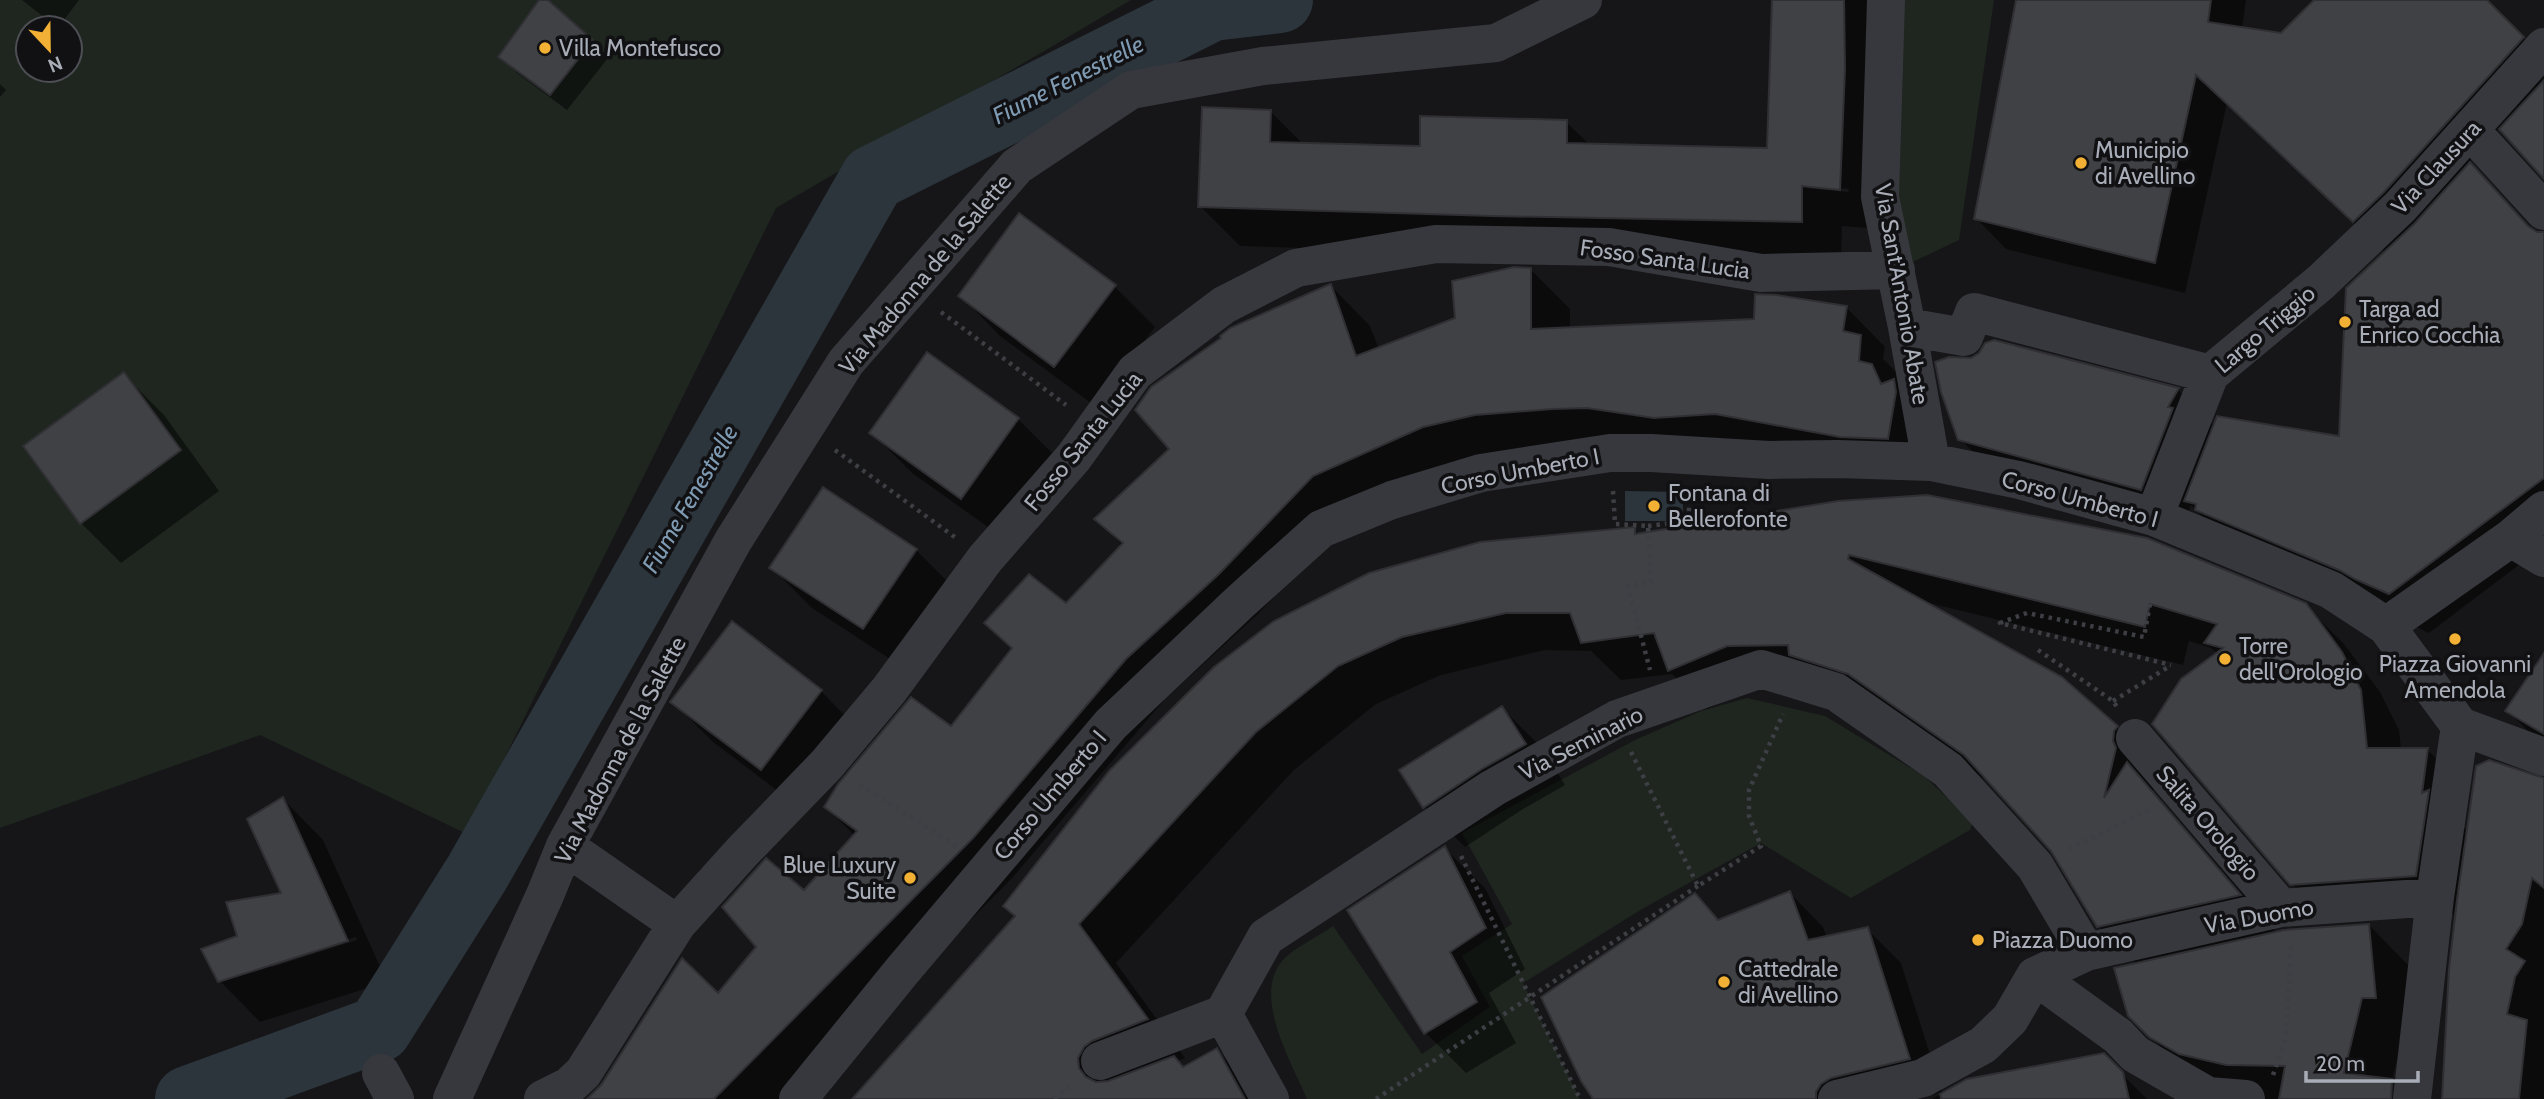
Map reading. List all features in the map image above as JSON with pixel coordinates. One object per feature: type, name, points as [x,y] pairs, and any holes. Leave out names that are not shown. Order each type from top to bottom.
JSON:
[{"type":"street","name":"Via Madonna de la Salette","points":[[452,1099],[565,846],[733,541],[846,362],[1017,166],[1131,90],[1264,66],[1496,43],[1583,0]]},
{"type":"street","name":"Via Sant'Antonio Abate","points":[[1886,0],[1880,197],[1931,462]]},
{"type":"street","name":"Via Clausura","points":[[2322,296],[2544,47]]},
{"type":"street","points":[[2471,131],[2544,211]]},
{"type":"street","name":"Fosso Santa Lucia","points":[[543,1099],[569,1086],[583,1073],[677,924],[827,764],[889,690],[985,559],[1073,457],[1135,372],[1224,305],[1296,268],[1436,244],[1609,247],[1761,273],[1896,270]]},
{"type":"street","name":"Largo Triggio","points":[[2154,517],[2210,374],[2322,296]]},
{"type":"street","points":[[1907,327],[1964,337],[1974,312],[2210,374]]},
{"type":"street","name":"Corso Umberto I","points":[[797,1099],[1111,724],[1321,529],[1392,500],[1481,473],[1610,453],[1769,460],[1931,462],[2019,480],[2154,517],[2331,590],[2386,626]]},
{"type":"street","points":[[2544,510],[2511,538],[2386,626],[2460,726],[2544,757]]},
{"type":"street","points":[[2511,538],[2544,558]]},
{"type":"street","name":"Via Seminario","points":[[1223,1014],[1266,937],[1443,820],[1493,788],[1617,719],[1761,669],[1836,692],[1948,770],[2035,866],[2086,952]]},
{"type":"street","points":[[2412,1099],[2435,897],[2460,726]]},
{"type":"street","name":"Salita Orologio","points":[[2135,738],[2281,908]]},
{"type":"street","points":[[565,846],[677,924]]},
{"type":"street","name":"Via Duomo","points":[[2035,976],[2086,952],[2281,908],[2435,897]]},
{"type":"street","points":[[1837,1099],[1923,1077],[1983,1045],[2010,1019],[2035,976],[2118,1036],[2134,1054],[2208,1096],[2258,1093]]},
{"type":"street","points":[[1100,1061],[1223,1014],[1270,1099]]},
{"type":"path","points":[[910,289],[1095,426]]},
{"type":"path","points":[[804,428],[985,559]]},
{"type":"path","points":[[1610,453],[1615,524],[1648,526],[1689,521],[1689,455]]},
{"type":"path","points":[[1648,526],[1651,582],[1628,586],[1659,704]]},
{"type":"path","points":[[2113,701],[2171,665],[2000,623],[2027,613],[2144,637],[2150,604]]},
{"type":"path","points":[[2038,650],[2113,701],[2135,738]]},
{"type":"path","points":[[1376,1099],[1761,846],[1749,816],[1749,790],[1780,724],[1792,679]]},
{"type":"path","points":[[1617,719],[1637,767],[1698,886]]},
{"type":"path","points":[[827,764],[989,867]]},
{"type":"path","points":[[2035,866],[2181,794]]},
{"type":"path","points":[[1443,820],[1580,1099]]},
{"type":"path","points":[[2258,1093],[2286,1037],[2293,922],[2281,908]]},
{"type":"shaded area","points":[[0,0],[1131,0],[776,208],[467,834],[260,735],[0,828]]},
{"type":"shaded area","points":[[1886,0],[1994,0],[1959,240],[1896,270]]},
{"type":"shaded area","name":"Fontana di Bellerofonte","points":[[1625,491],[1683,492],[1683,521],[1625,521]]},
{"type":"shaded area","points":[[1747,698],[1825,716],[1924,776],[1973,822],[1970,830],[1851,898],[1761,843],[1642,909],[1523,983],[1580,1099],[1307,1099],[1284,1048],[1273,1010],[1271,991],[1274,975],[1283,960],[1333,926],[1422,1054],[1490,1007],[1462,956],[1512,924],[1462,833],[1635,740],[1701,711]]},
{"type":"building","name":"Villa Montefusco","points":[[539,0],[548,0],[593,40],[550,95],[498,57]]},
{"type":"building","points":[[1772,0],[1844,0],[1845,69],[1840,190],[1802,186],[1802,222],[1198,207],[1202,107],[1271,110],[1270,142],[1420,146],[1420,116],[1567,120],[1567,143],[1767,148]]},
{"type":"building","name":"Municipio di Avellino","points":[[2016,0],[2211,0],[2208,22],[2281,33],[2314,0],[2487,0],[2524,37],[2384,192],[2353,222],[2196,75],[2155,263],[1974,219]]},
{"type":"building","points":[[2544,80],[2544,179],[2499,129]]},
{"type":"building","points":[[2470,162],[2528,226],[2537,232],[2544,232],[2544,478],[2389,594],[2339,570],[2195,510],[2196,504],[2184,501],[2217,416],[2339,436],[2346,288],[2415,223]]},
{"type":"building","points":[[1019,213],[1116,285],[1054,367],[958,296]]},
{"type":"building","points":[[1514,267],[1531,268],[1531,329],[1754,319],[1755,294],[1847,306],[1843,331],[1861,335],[1859,361],[1872,364],[1881,384],[1894,379],[1896,392],[1888,439],[1840,437],[1715,414],[1654,418],[1587,408],[1552,409],[1475,415],[1423,427],[1313,476],[1218,575],[1126,659],[974,837],[714,1099],[587,1099],[601,1085],[682,958],[718,993],[756,947],[722,907],[766,858],[804,890],[857,831],[824,807],[838,784],[911,697],[951,726],[1012,648],[984,623],[1029,574],[1066,603],[1123,543],[1094,519],[1169,449],[1135,410],[1151,387],[1221,338],[1230,328],[1331,284],[1356,356],[1455,318],[1452,281]]},
{"type":"building","points":[[1994,340],[2179,388],[2168,407],[2173,408],[2141,490],[1958,440],[1941,392],[1935,362],[1949,357],[1971,358],[1979,353],[1985,343]]},
{"type":"building","points":[[927,352],[1019,418],[961,499],[869,433]]},
{"type":"building","points":[[124,372],[181,450],[80,524],[23,446]]},
{"type":"building","points":[[823,487],[917,549],[863,629],[769,568]]},
{"type":"building","points":[[1927,495],[2147,538],[2306,603],[2342,652],[2361,690],[2367,748],[2428,748],[2422,793],[2429,790],[2416,876],[2290,885],[2152,724],[2181,679],[2223,648],[2204,643],[2217,624],[2150,604],[2145,627],[1849,555],[1848,559],[2062,677],[2118,726],[2114,731],[2113,741],[2116,748],[2104,798],[2127,762],[2241,895],[2097,927],[2051,851],[1964,755],[1848,674],[1789,655],[1788,645],[1727,646],[1668,671],[1654,633],[1581,643],[1570,613],[1506,613],[1402,637],[1338,666],[1256,732],[1079,924],[1148,1019],[1092,1041],[1084,1047],[1078,1058],[1079,1068],[1086,1077],[1096,1082],[1108,1081],[1174,1056],[1183,1067],[1217,1048],[1245,1099],[852,1099],[1015,916],[1003,906],[1110,770],[1214,667],[1274,621],[1369,573],[1480,542],[1635,527],[1635,534],[1838,501]]},
{"type":"building","points":[[732,621],[822,690],[761,770],[670,702]]},
{"type":"building","points":[[2544,653],[2544,734],[2505,711]]},
{"type":"building","points":[[1502,706],[1526,744],[1423,808],[1399,770]]},
{"type":"building","points":[[2489,760],[2544,778],[2544,888],[2532,878],[2522,924],[2506,949],[2525,961],[2515,977],[2507,1014],[2527,1020],[2519,1099],[2442,1099],[2449,969],[2457,900],[2476,766]]},
{"type":"building","points":[[283,797],[348,941],[218,982],[201,949],[237,936],[226,902],[281,893],[247,819]]},
{"type":"building","points":[[1445,846],[1486,928],[1450,952],[1477,1002],[1424,1034],[1347,910]]},
{"type":"building","name":"Cattedrale di Avellino","points":[[1790,891],[1808,940],[1868,927],[1910,1059],[1831,1078],[1821,1084],[1816,1092],[1816,1099],[1593,1099],[1581,1081],[1541,997],[1695,893],[1718,920]]},
{"type":"building","points":[[2369,924],[2376,998],[2362,998],[2344,1073],[2392,1079],[2391,1099],[2279,1099],[2285,1066],[2226,1065],[2179,1054],[2149,1037],[2128,1016],[2114,968],[2284,930]]},
{"type":"building","points":[[2104,1053],[2123,1072],[2129,1099],[1941,1099],[1940,1094],[1967,1079]]},
{"type":"waterway","name":"Fiume Fenestrelle","points":[[188,1099],[379,1029],[477,873],[873,178],[1212,8],[1280,0]]},
{"type":"place","name":"Villa Montefusco","points":[[545,48]]},
{"type":"place","name":"Municipio di Avellino","points":[[2081,163]]},
{"type":"place","name":"Targa ad Enrico Cocchia","points":[[2345,322]]},
{"type":"place","name":"Fontana di Bellerofonte","points":[[1654,506]]},
{"type":"place","name":"Piazza Giovanni Amendola","points":[[2455,639]]},
{"type":"place","name":"Torre dell'Orologio","points":[[2225,659]]},
{"type":"place","name":"Blue Luxury Suite","points":[[910,878]]},
{"type":"place","name":"Piazza Duomo","points":[[1978,940]]},
{"type":"place","name":"Cattedrale di Avellino","points":[[1724,982]]}]
